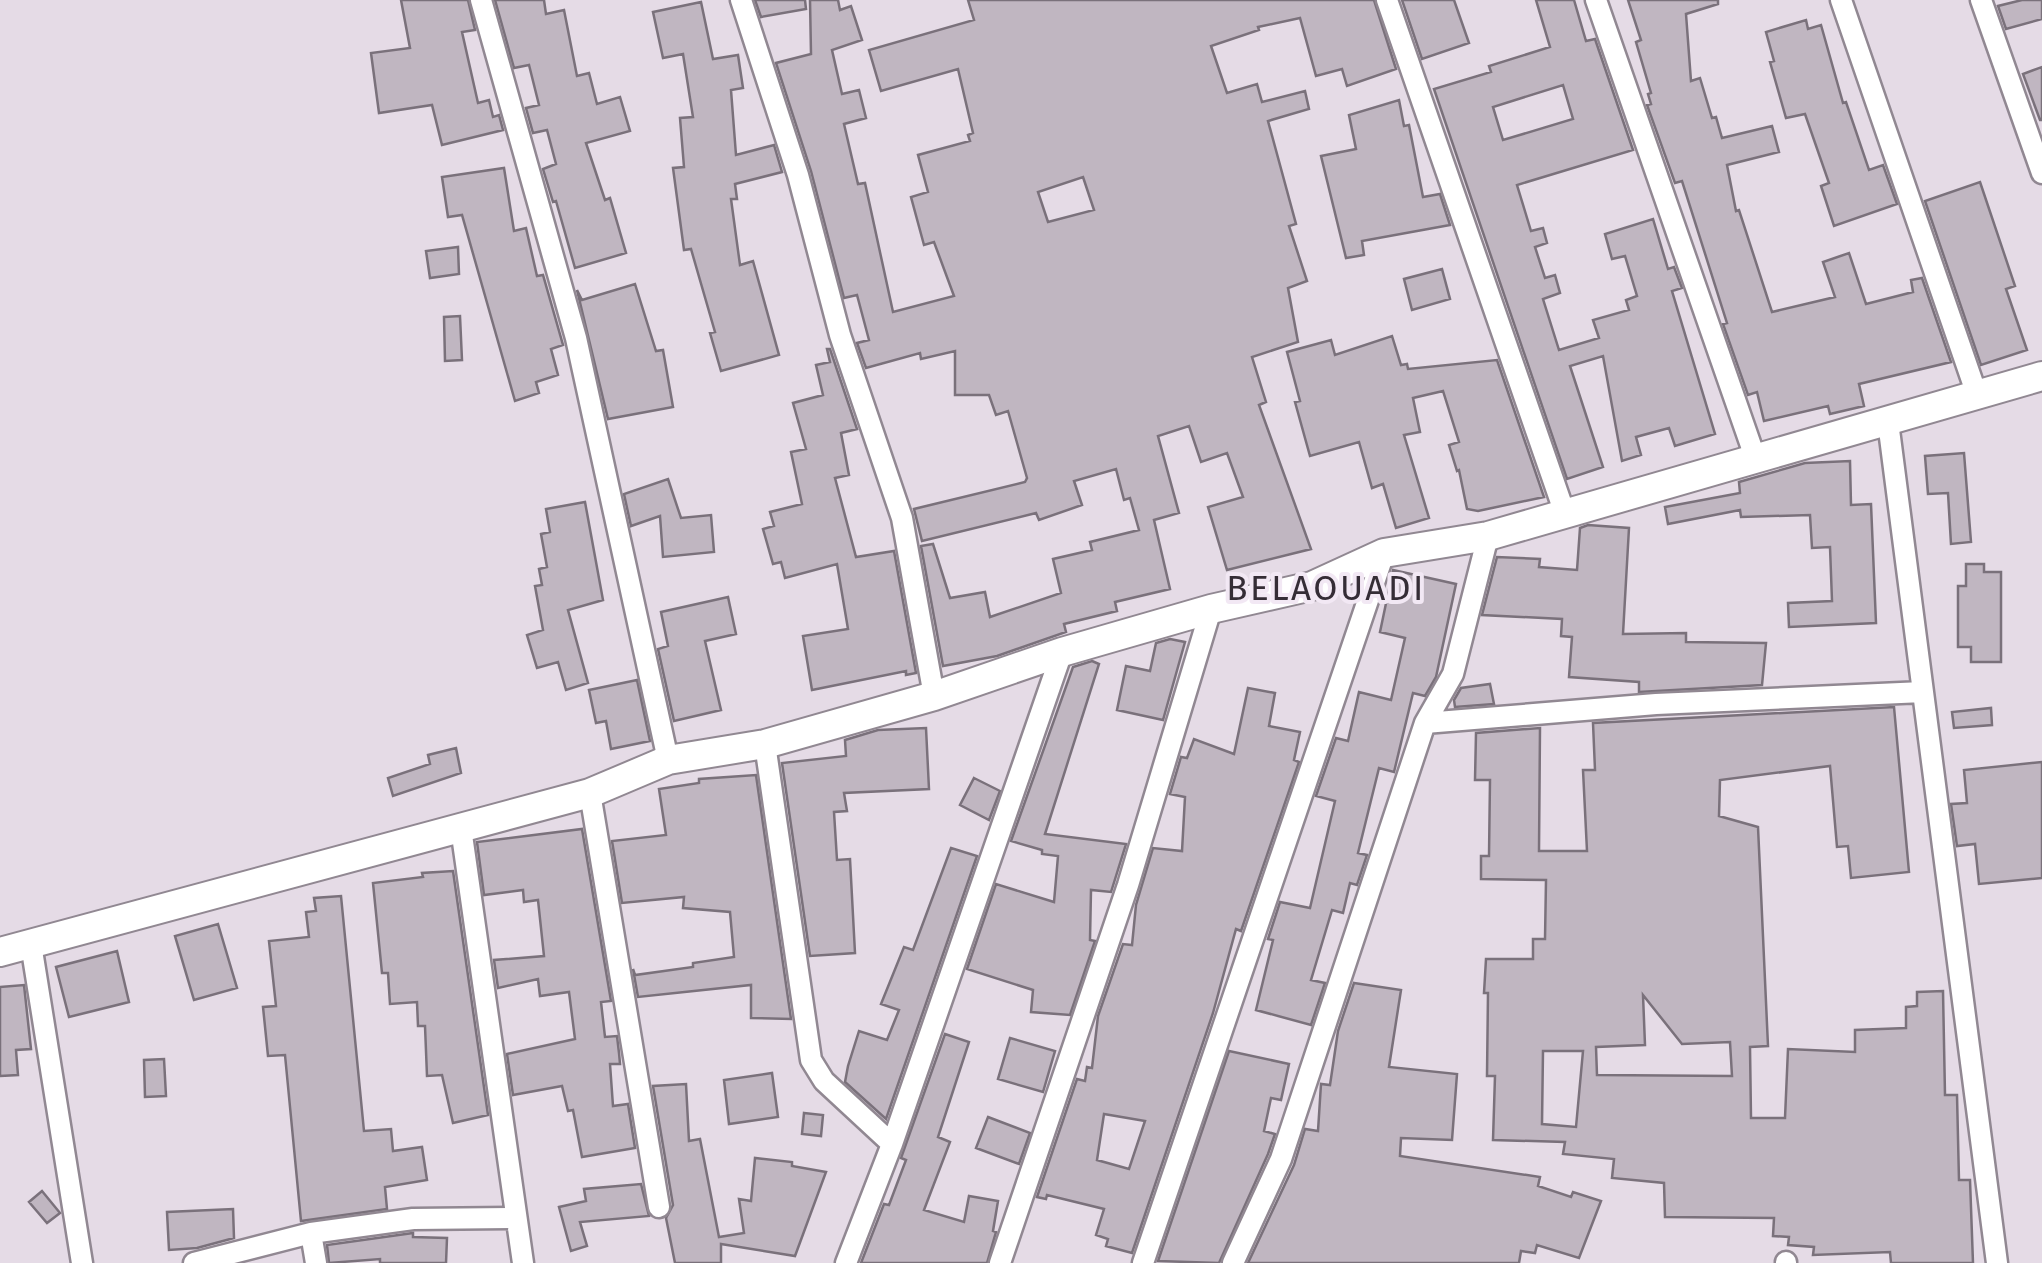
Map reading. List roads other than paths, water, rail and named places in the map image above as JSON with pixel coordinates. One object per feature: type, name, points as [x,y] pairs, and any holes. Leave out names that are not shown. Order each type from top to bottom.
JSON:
[{"type":"main road","points":[[0,952],[590,793],[668,760],[765,744],[934,696],[1062,652],[1211,609],[1312,586],[1384,554],[1488,536],[2042,376]]},
{"type":"street","points":[[481,0],[576,338],[668,760]]},
{"type":"street","points":[[740,0],[798,175],[840,335],[902,518],[934,696]]},
{"type":"street","points":[[1387,0],[1565,514]]},
{"type":"street","points":[[1596,0],[1756,460]]},
{"type":"street","points":[[1842,0],[1977,395]]},
{"type":"street","points":[[1980,0],[2042,173]]},
{"type":"street","points":[[1888,422],[1997,1263]]},
{"type":"street","points":[[1233,1263],[1281,1159],[1424,723],[1453,674],[1488,536]]},
{"type":"street","points":[[1143,1263],[1384,554]]},
{"type":"street","points":[[1000,1263],[1128,886],[1211,609]]},
{"type":"street","points":[[846,1263],[892,1144],[1062,652]]},
{"type":"street","points":[[1424,723],[1656,704],[1923,692]]},
{"type":"street","points":[[765,744],[811,1060],[824,1081],[892,1144]]},
{"type":"street","points":[[590,793],[659,1208]]},
{"type":"street","points":[[461,828],[523,1263]]},
{"type":"street","points":[[31,944],[82,1263]]},
{"type":"street","points":[[194,1263],[311,1234],[413,1219],[516,1218]]},
{"type":"street","points":[[311,1234],[316,1263]]},
{"type":"district","name":"BELAOUADI","points":[[1326,588]]}]
